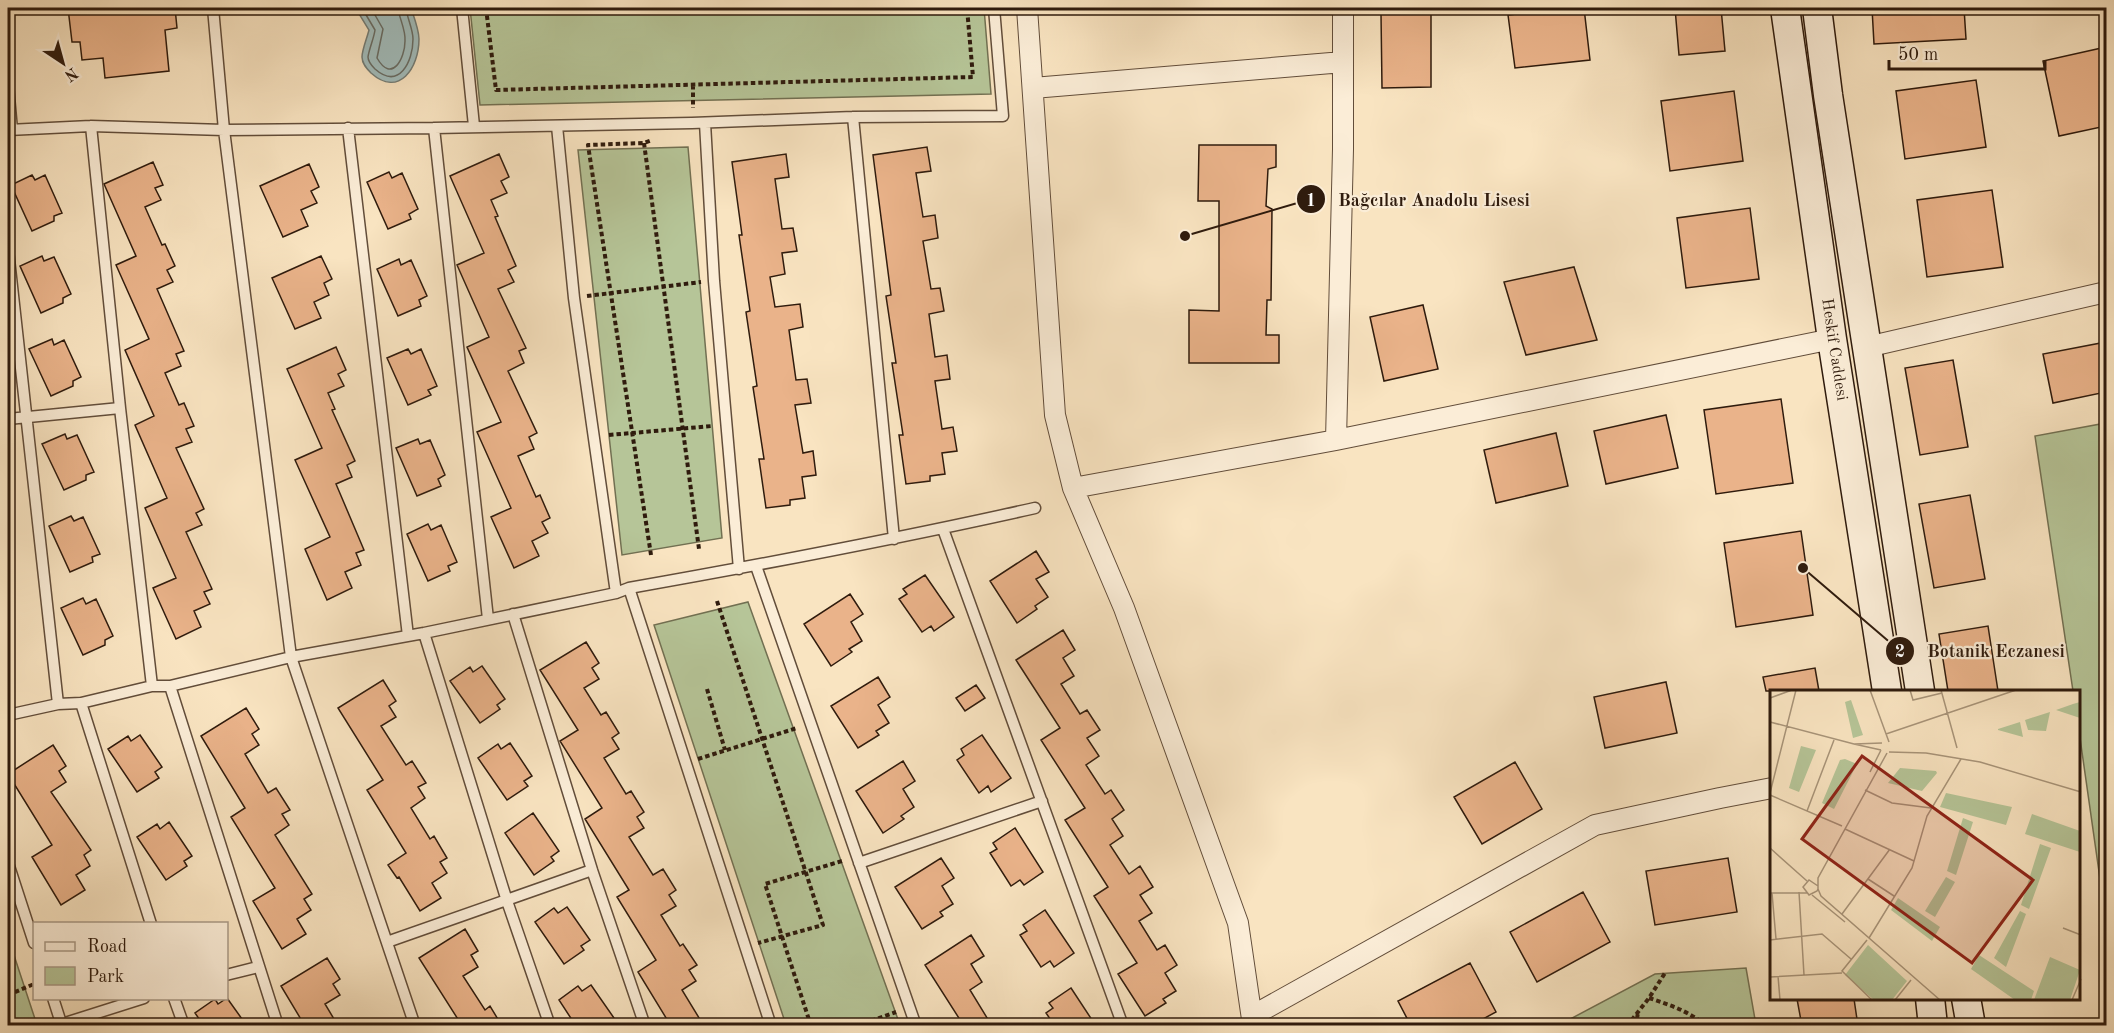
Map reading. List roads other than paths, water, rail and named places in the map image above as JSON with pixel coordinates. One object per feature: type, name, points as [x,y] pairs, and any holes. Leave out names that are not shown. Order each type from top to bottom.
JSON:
[{"type":"main road","name":"Heskif Caddesi","points":[[1785,8],[1832,339],[1887,690]]},
{"type":"main road","points":[[1817,8],[1828,95],[1920,690]]},
{"type":"main road","points":[[1930,1000],[1933,1026]]},
{"type":"main road","points":[[1966,1000],[1971,1026]]},
{"type":"street","points":[[1027,8],[1055,415],[1073,488],[1124,608],[1238,923],[1252,1021],[1595,825],[1770,788]]},
{"type":"street","points":[[1336,440],[1343,150],[1343,8]]},
{"type":"street","points":[[1034,88],[1343,62]]},
{"type":"street","points":[[1867,347],[2106,292]]},
{"type":"street","points":[[1073,488],[1336,440],[1832,339]]},
{"type":"lane","points":[[213,8],[224,130],[291,657],[415,1026]]},
{"type":"lane","points":[[462,8],[474,126]]},
{"type":"lane","points":[[8,85],[10,130],[91,126],[224,130],[434,128],[705,123],[853,117],[1003,116],[994,8]]},
{"type":"lane","points":[[853,117],[894,539]]},
{"type":"lane","points":[[705,123],[714,281],[739,569]]},
{"type":"lane","points":[[91,126],[152,686]]},
{"type":"lane","points":[[556,126],[574,298],[616,593]]},
{"type":"lane","points":[[348,128],[408,636]]},
{"type":"lane","points":[[434,128],[488,619]]},
{"type":"lane","points":[[8,250],[58,704]]},
{"type":"lane","points":[[8,419],[120,408]]},
{"type":"lane","points":[[8,715],[58,704],[81,703],[152,686],[170,686],[291,657],[424,633],[616,593],[629,588],[894,539],[1035,508]]},
{"type":"lane","points":[[942,529],[1123,1026]]},
{"type":"lane","points":[[756,566],[916,1026]]},
{"type":"lane","points":[[629,588],[771,1026]]},
{"type":"lane","points":[[513,614],[592,870],[645,1026]]},
{"type":"lane","points":[[424,633],[507,901],[550,1026]]},
{"type":"lane","points":[[170,686],[278,1026]]},
{"type":"lane","points":[[81,703],[149,922]]},
{"type":"lane","points":[[858,859],[1042,801]]},
{"type":"lane","points":[[8,863],[33,940]]},
{"type":"lane","points":[[387,942],[592,870]]},
{"type":"lane","points":[[228,974],[258,967]]},
{"type":"lane","points":[[53,1000],[62,1025],[141,1000]]},
{"type":"lane","points":[[174,1000],[184,1026]]},
{"type":"water","points":[[350,8],[411,8],[419,39],[415,60],[406,76],[398,81],[390,82],[381,80],[366,68],[362,57],[369,30],[358,12]]},
{"type":"place","name":"Bağcılar Anadolu Lisesi","points":[[1185,236]]},
{"type":"place","name":"Botanik Eczanesi","points":[[1803,568]]}]
